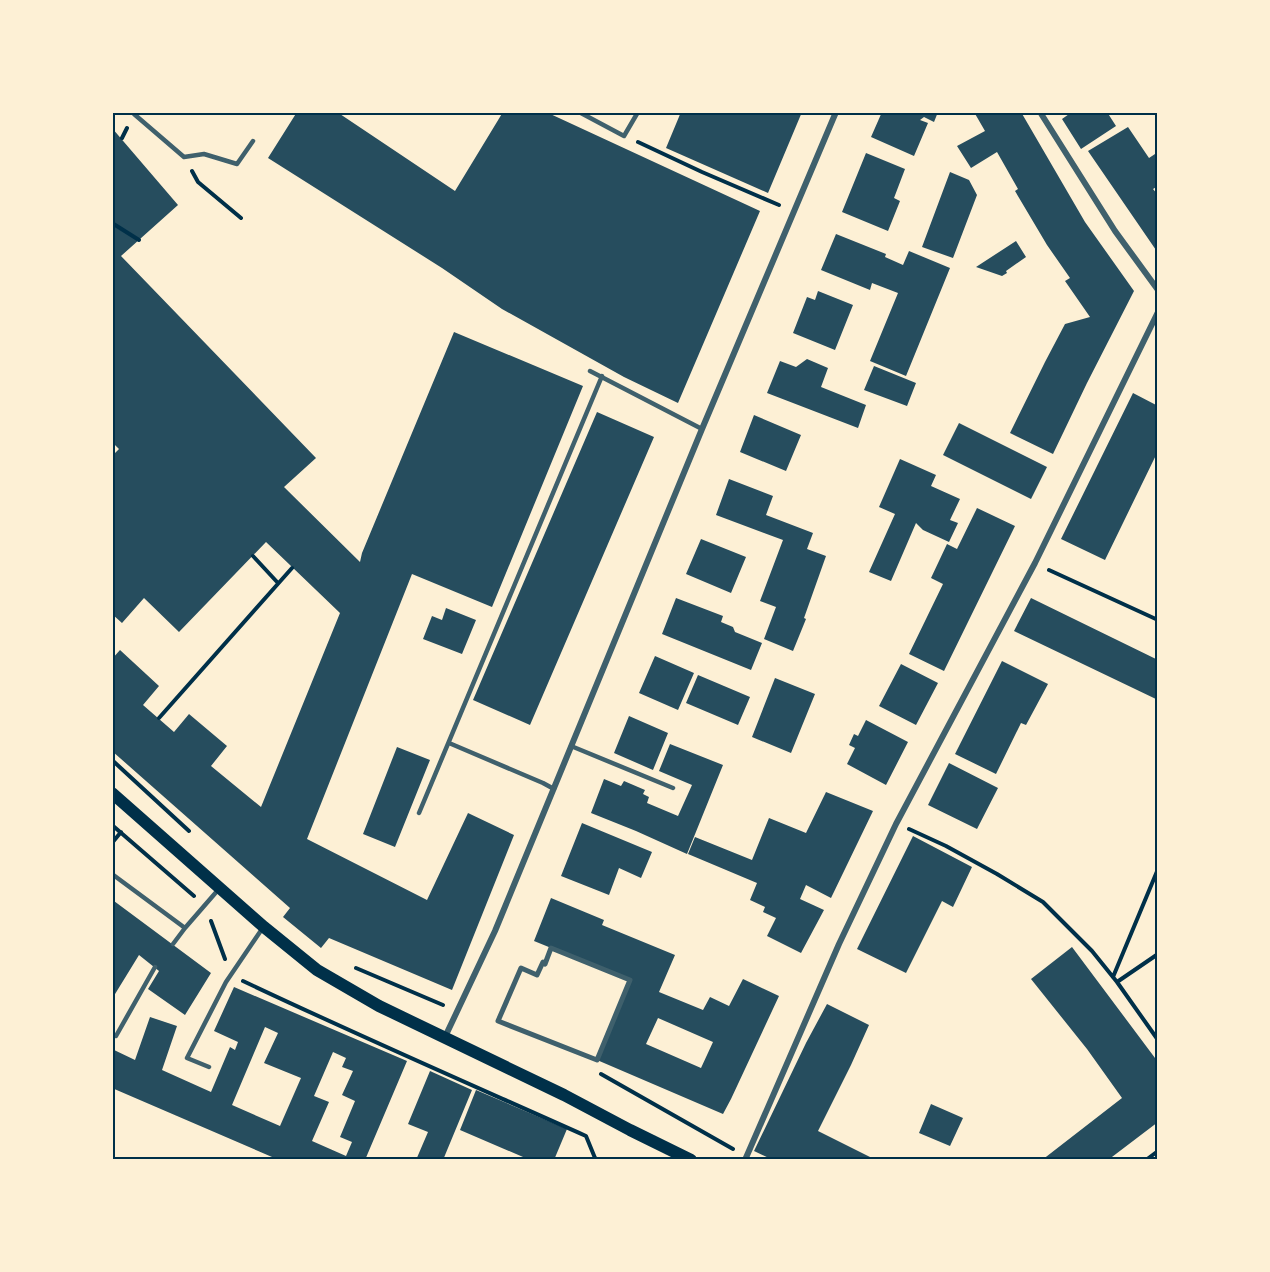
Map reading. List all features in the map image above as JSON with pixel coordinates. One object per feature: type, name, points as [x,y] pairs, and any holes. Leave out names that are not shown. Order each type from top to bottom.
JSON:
[{"type":"main road","points":[[112,793],[264,927],[317,970],[379,1006],[564,1095],[691,1160]]},
{"type":"street","points":[[444,1038],[495,931],[702,429],[837,112]]},
{"type":"street","points":[[1040,112],[1115,231],[1158,290]]},
{"type":"street","points":[[745,1158],[838,944],[896,824],[1035,563],[1158,312]]},
{"type":"street","points":[[551,948],[630,980],[597,1060],[585,1055],[498,1021],[521,968],[537,975],[543,962],[545,964],[551,948]]},
{"type":"lane","points":[[135,112],[134,114],[184,157],[204,154],[237,164],[253,141]]},
{"type":"lane","points":[[579,112],[624,136],[638,112]]},
{"type":"lane","points":[[590,370],[702,429]]},
{"type":"lane","points":[[419,813],[602,376]]},
{"type":"lane","points":[[448,743],[554,789]]},
{"type":"lane","points":[[572,746],[673,788]]},
{"type":"lane","points":[[112,874],[185,928]]},
{"type":"lane","points":[[173,944],[220,888]]},
{"type":"lane","points":[[209,1067],[187,1058],[226,982],[264,927]]},
{"type":"lane","points":[[116,1036],[155,967]]},
{"type":"path","points":[[624,136],[794,211]]},
{"type":"path","points":[[198,182],[241,218]]},
{"type":"path","points":[[112,223],[139,240]]},
{"type":"path","points":[[253,555],[278,584]]},
{"type":"path","points":[[1035,563],[1158,620]]},
{"type":"path","points":[[159,718],[292,568]]},
{"type":"path","points":[[112,760],[196,838]]},
{"type":"path","points":[[118,765],[123,760]]},
{"type":"path","points":[[896,824],[946,846],[1043,902],[1092,951],[1158,1040]]},
{"type":"path","points":[[112,843],[121,832]]},
{"type":"path","points":[[1113,977],[1158,869]]},
{"type":"path","points":[[1117,982],[1158,954]]},
{"type":"path","points":[[355,967],[457,1011]]},
{"type":"path","points":[[601,1074],[745,1158]]},
{"type":"path","points":[[698,1141],[701,1131]]},
{"type":"path","points":[[1146,1160],[1158,1151]]},
{"type":"building","points":[[297,112],[337,112],[455,191],[503,112],[546,112],[760,211],[678,403],[624,377],[502,309],[442,268],[268,158]]},
{"type":"building","points":[[681,112],[802,112],[768,193],[666,148]]},
{"type":"building","points":[[882,112],[938,112],[934,122],[924,117],[920,120],[928,123],[914,156],[871,137]]},
{"type":"building","points":[[974,112],[1021,112],[1085,222],[1134,291],[1053,454],[1010,433],[1065,324],[1090,317],[1065,281],[1070,278],[1047,245],[1015,191],[1018,189],[997,152],[971,168],[957,146],[985,131]]},
{"type":"building","points":[[1072,112],[1107,112],[1116,126],[1081,149],[1062,119]]},
{"type":"building","points":[[1128,127],[1149,158],[1158,152],[1158,186],[1153,189],[1158,195],[1158,253],[1088,151]]},
{"type":"building","points":[[112,128],[178,205],[121,256],[316,458],[284,487],[360,562],[454,332],[583,386],[492,607],[412,574],[307,839],[427,900],[468,813],[514,835],[452,990],[329,938],[321,948],[283,917],[290,908],[112,751],[112,659],[120,650],[159,686],[143,705],[174,732],[189,714],[227,746],[211,766],[261,807],[340,613],[266,542],[179,632],[144,598],[122,623],[112,614],[112,456],[119,449],[112,442]]},
{"type":"building","points":[[866,153],[905,169],[894,198],[900,201],[888,231],[842,212]]},
{"type":"building","points":[[950,172],[969,180],[977,195],[953,258],[922,247]]},
{"type":"building","points":[[836,234],[886,254],[885,257],[903,265],[909,251],[950,268],[906,376],[870,361],[898,293],[872,283],[870,290],[821,270]]},
{"type":"building","points":[[1016,241],[1026,257],[1006,271],[1007,273],[1002,276],[976,267]]},
{"type":"building","points":[[818,291],[853,305],[835,350],[793,333],[807,297],[815,300]]},
{"type":"building","points":[[807,359],[828,368],[821,387],[866,405],[858,428],[767,393],[780,361],[796,367]]},
{"type":"building","points":[[874,366],[916,383],[907,406],[864,390]]},
{"type":"building","points":[[1133,393],[1158,406],[1158,451],[1105,560],[1061,539]]},
{"type":"building","points":[[597,412],[654,437],[530,725],[473,700]]},
{"type":"building","points":[[754,415],[801,435],[786,471],[740,452]]},
{"type":"building","points":[[959,423],[1047,467],[1031,499],[943,455]]},
{"type":"building","points":[[900,459],[936,475],[931,486],[960,499],[950,520],[958,523],[949,542],[923,530],[916,523],[891,581],[869,572],[895,514],[879,507]]},
{"type":"building","points":[[729,479],[773,496],[766,515],[813,533],[807,549],[826,556],[793,651],[764,639],[776,607],[760,601],[783,540],[716,515]]},
{"type":"building","points":[[977,508],[1015,526],[944,671],[909,654],[943,584],[931,578],[947,544],[957,549]]},
{"type":"building","points":[[701,539],[746,557],[731,593],[686,574]]},
{"type":"building","points":[[676,598],[723,616],[721,622],[733,627],[735,632],[762,643],[751,670],[662,634]]},
{"type":"building","points":[[1031,598],[1158,660],[1158,700],[1014,631]]},
{"type":"building","points":[[446,608],[476,620],[462,654],[423,639],[432,616],[442,620]]},
{"type":"building","points":[[655,656],[694,673],[678,710],[639,693]]},
{"type":"building","points":[[1002,661],[1048,684],[1026,725],[1021,723],[996,774],[955,754]]},
{"type":"building","points":[[901,664],[938,683],[916,725],[879,706]]},
{"type":"building","points":[[698,675],[750,697],[738,725],[686,703]]},
{"type":"building","points":[[775,678],[815,694],[791,753],[752,737]]},
{"type":"building","points":[[629,716],[668,733],[653,770],[614,753]]},
{"type":"building","points":[[866,720],[908,742],[886,785],[847,764],[855,748],[849,745],[854,734],[858,736]]},
{"type":"building","points":[[670,744],[723,765],[687,854],[591,813],[604,779],[621,786],[624,781],[645,790],[643,794],[649,797],[647,803],[678,816],[692,785],[659,771]]},
{"type":"building","points":[[397,747],[430,760],[395,847],[363,834]]},
{"type":"building","points":[[949,763],[998,788],[977,829],[928,805]]},
{"type":"building","points":[[826,792],[873,811],[831,898],[806,885],[800,899],[824,910],[801,953],[767,936],[776,918],[763,912],[765,907],[750,900],[757,883],[688,854],[695,837],[752,860],[769,818],[806,833]]},
{"type":"building","points":[[582,823],[652,852],[641,878],[619,868],[609,895],[561,876]]},
{"type":"building","points":[[913,836],[972,867],[953,907],[942,901],[906,973],[857,949]]},
{"type":"building","points":[[551,898],[604,920],[602,925],[675,955],[659,992],[703,1010],[710,997],[729,1006],[743,979],[779,996],[723,1114],[597,1060],[630,980],[534,941]],"holes":[[[658,1018],[713,1042],[701,1068],[646,1044]]]},
{"type":"building","points":[[114,901],[211,973],[185,1015],[148,989],[159,971],[139,955],[112,999],[112,903]]},
{"type":"building","points":[[1072,947],[1158,1062],[1158,1122],[1108,1160],[1042,1160],[1122,1098],[1087,1049],[1031,979]]},
{"type":"building","points":[[234,987],[407,1061],[365,1160],[279,1160],[112,1088],[112,1049],[135,1060],[150,1017],[177,1026],[162,1070],[211,1092],[230,1047],[235,1050],[238,1042],[214,1031]],"holes":[[[265,1027],[278,1033],[264,1063],[301,1078],[280,1126],[232,1105]],[[333,1052],[346,1058],[342,1067],[353,1071],[342,1095],[355,1101],[340,1137],[352,1142],[346,1156],[312,1141],[329,1102],[314,1096]]]},
{"type":"building","points":[[827,1004],[869,1025],[818,1131],[876,1160],[773,1160],[754,1151]]},
{"type":"building","points":[[430,1071],[472,1090],[443,1160],[416,1160],[428,1132],[408,1124]]},
{"type":"building","points":[[476,1090],[567,1129],[554,1160],[530,1160],[460,1130]]},
{"type":"building","points":[[931,1104],[963,1118],[950,1146],[919,1133]]}]
